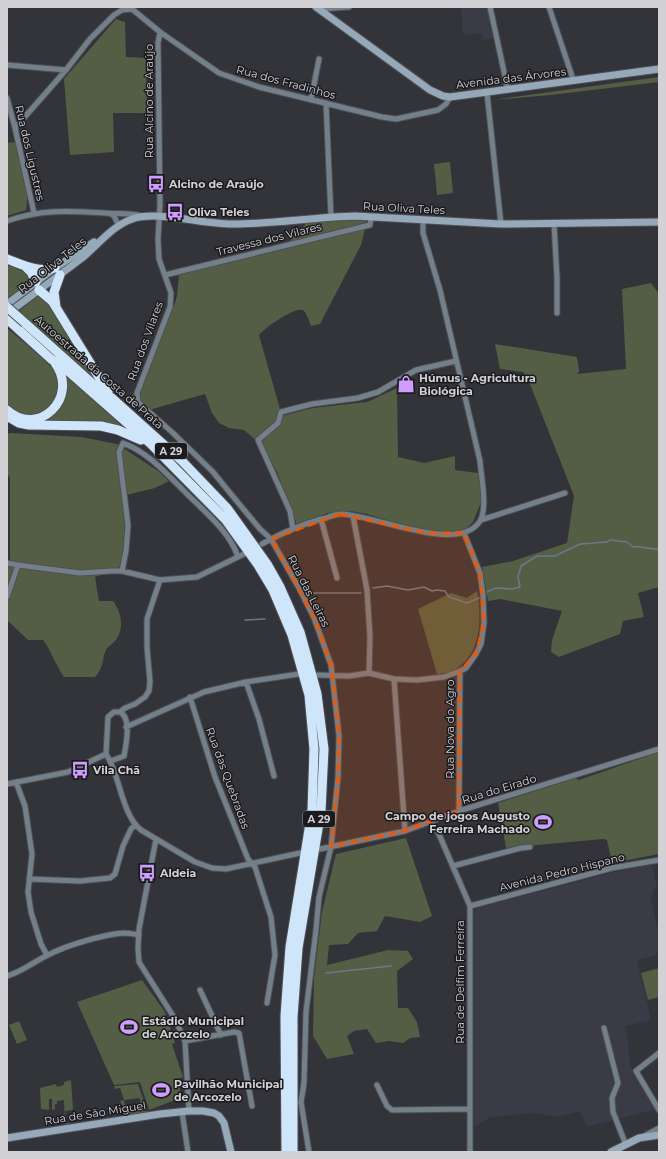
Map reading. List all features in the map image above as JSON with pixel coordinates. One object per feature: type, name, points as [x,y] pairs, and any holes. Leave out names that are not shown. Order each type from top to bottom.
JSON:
[{"type":"highway","points":[[7,259],[42,270],[58,271],[54,292],[56,309]]},
{"type":"highway","points":[[24,265],[31,272],[37,287],[52,301],[112,398]]},
{"type":"highway","name":"Autoestrada da Costa de Prata","points":[[7,306],[21,325],[51,359],[67,370],[150,443],[225,519],[258,565],[273,590],[292,635],[309,696],[314,749],[312,811],[289,954],[285,1016],[286,1152]]},
{"type":"highway","name":"Autoestrada da Costa de Prata","points":[[7,319],[21,325],[112,398],[182,460],[227,508],[267,564],[280,587],[300,632],[317,694],[324,749],[321,811],[298,948],[292,1016],[293,1152]]},
{"type":"highway","points":[[7,410],[21,418],[30,419],[40,418],[56,406],[61,398],[63,388],[58,368],[51,359]]},
{"type":"highway","points":[[7,416],[19,423],[29,425],[101,426],[118,430],[150,443]]},
{"type":"main road","name":"Avenida das Árvores","points":[[318,8],[430,90],[443,96],[450,97],[508,90],[659,69]]},
{"type":"main road","name":"Rua Oliva Teles","points":[[7,314],[28,298],[37,287],[58,271],[121,224],[133,219],[159,217],[219,224],[331,217],[372,217],[501,224],[659,222]]},
{"type":"main road","name":"Rua Oliva Teles","points":[[7,306],[23,292],[37,287]]},
{"type":"main road","name":"Rua de São Miguel","points":[[7,1138],[186,1112],[209,1112],[219,1116],[224,1123],[231,1152]]},
{"type":"main road","points":[[613,1152],[640,1138],[659,1135]]},
{"type":"street","points":[[318,8],[349,7]]},
{"type":"street","points":[[490,7],[508,90]]},
{"type":"street","points":[[549,7],[572,76]]},
{"type":"street","name":"Rua dos Fradinhos","points":[[15,128],[66,70],[90,39],[114,15],[122,10],[132,8],[160,32],[219,73],[259,87],[382,117],[396,119],[438,110],[446,104],[450,97]]},
{"type":"street","points":[[334,20],[335,13],[339,8]]},
{"type":"street","name":"Rua Alcino de Araújo","points":[[159,217],[158,43],[160,32]]},
{"type":"street","points":[[311,100],[319,59]]},
{"type":"street","points":[[7,65],[66,70]]},
{"type":"street","points":[[487,92],[501,224]]},
{"type":"street","name":"Rua dos Ligustres","points":[[7,98],[8,108],[15,128],[34,213]]},
{"type":"street","points":[[326,103],[331,217]]},
{"type":"street","name":"Rua Oliva Teles","points":[[7,221],[34,213],[61,211],[134,214],[148,217]]},
{"type":"street","points":[[114,213],[120,217],[121,224]]},
{"type":"street","name":"Rua dos Vilares","points":[[159,217],[159,259],[171,293],[170,307],[137,392],[138,402],[173,433],[213,472],[260,529],[271,539]]},
{"type":"street","name":"Travessa dos Vilares","points":[[164,275],[370,225],[372,217]]},
{"type":"street","points":[[262,544],[293,529],[340,514],[427,533],[451,535],[464,533],[474,527],[480,520],[483,508],[483,487],[480,461],[440,290],[423,233],[423,220]]},
{"type":"street","points":[[554,223],[557,313]]},
{"type":"street","points":[[293,529],[290,511],[258,440],[278,423],[281,412],[312,404],[358,398],[378,392],[416,370],[456,361]]},
{"type":"street","points":[[122,571],[126,551],[128,525],[119,452],[123,443],[134,448],[162,469],[211,518],[236,549],[238,558]]},
{"type":"street","points":[[480,520],[565,493]]},
{"type":"street","points":[[353,516],[367,590],[370,637],[369,673]]},
{"type":"street","points":[[321,519],[337,578]]},
{"type":"street","points":[[460,671],[466,668],[481,644],[484,623],[483,594],[480,573],[464,533]]},
{"type":"street","name":"Rua das Leiras","points":[[271,539],[314,618],[331,665],[339,736],[339,758],[331,847],[319,897],[306,1012],[304,1083],[301,1102],[309,1152]]},
{"type":"street","points":[[7,563],[80,573],[111,570],[122,571],[160,580],[197,576],[244,554]]},
{"type":"street","points":[[7,597],[18,565]]},
{"type":"street","points":[[160,580],[147,619],[147,648],[150,682],[149,691],[145,697],[136,704],[125,708],[120,712],[114,712],[108,717],[106,754],[111,761],[123,798],[135,826],[195,862],[212,868],[226,869],[300,854]]},
{"type":"street","name":"Rua Nova do Agro","points":[[318,675],[333,676],[369,673],[394,679],[417,680],[444,677],[460,671],[459,812]]},
{"type":"street","points":[[126,727],[204,692],[246,682],[298,674]]},
{"type":"street","points":[[394,679],[405,831]]},
{"type":"street","points":[[246,682],[259,719],[274,776]]},
{"type":"street","name":"Rua das Quebradas","points":[[190,697],[215,777],[248,859],[255,867],[271,917],[274,955],[267,1003]]},
{"type":"street","points":[[111,761],[124,756],[126,720],[120,712]]},
{"type":"street","name":"Rua do Eirado","points":[[320,849],[405,831],[431,821],[659,749]]},
{"type":"street","points":[[7,784],[68,772],[106,754]]},
{"type":"street","points":[[16,782],[25,806],[32,854],[28,892],[31,912],[41,944],[47,955]]},
{"type":"street","name":"Rua de Delfim Ferreira","points":[[431,821],[438,832],[470,906],[470,1152]]},
{"type":"street","points":[[29,879],[80,881],[110,878],[115,874],[123,846],[131,829],[135,826]]},
{"type":"street","points":[[156,839],[138,948],[140,962],[175,1019],[185,1042],[188,1152]]},
{"type":"street","points":[[453,866],[530,847]]},
{"type":"street","name":"Avenida Pedro Hispano","points":[[470,906],[612,868],[659,860]]},
{"type":"street","points":[[7,976],[20,972],[47,955],[97,939],[124,933],[139,935]]},
{"type":"street","points":[[200,990],[221,1035]]},
{"type":"street","points":[[604,1028],[618,1083],[612,1098],[613,1112],[626,1145]]},
{"type":"street","points":[[185,1042],[234,1032],[239,1033],[252,1106]]},
{"type":"street","points":[[659,1052],[636,1071],[659,1110]]},
{"type":"street","points":[[377,1085],[387,1106],[392,1110],[470,1109]]},
{"type":"street","points":[[640,1138],[659,1128]]},
{"type":"highlighted area","points":[[340,514],[427,533],[464,533],[480,573],[484,623],[476,654],[460,671],[459,811],[405,831],[331,847],[338,777],[339,736],[331,665],[314,618],[271,539]]},
{"type":"shaded area","points":[[461,7],[487,7],[493,39],[483,40],[482,33],[463,35]]},
{"type":"shaded area","points":[[652,865],[657,887],[654,888],[651,899],[658,930],[659,947],[657,947],[657,955],[637,960],[651,1020],[626,1026],[632,1070],[657,1109],[587,1127],[580,1111],[556,1117],[535,1113],[491,1117],[474,1127],[474,912],[477,911],[476,908],[619,871]]},
{"type":"green space","points":[[116,19],[125,22],[126,57],[146,58],[147,113],[113,113],[114,152],[70,155],[64,79]]},
{"type":"green space","points":[[659,77],[659,82],[551,95],[492,100]]},
{"type":"green space","points":[[17,142],[26,185],[26,210],[7,216],[7,143]]},
{"type":"green space","points":[[450,162],[453,193],[437,195],[434,164]]},
{"type":"green space","points":[[366,218],[366,225],[361,245],[320,324],[311,326],[305,312],[298,310],[279,319],[259,335],[282,416],[313,408],[367,402],[397,388],[398,457],[424,463],[455,456],[455,470],[478,473],[482,500],[473,522],[464,530],[451,532],[419,530],[367,514],[350,511],[328,513],[297,525],[277,472],[259,443],[244,430],[229,428],[219,423],[212,413],[205,394],[149,410],[132,396],[138,386],[175,303],[179,274],[282,245],[291,240],[305,225],[305,221]]},
{"type":"green space","points":[[7,265],[19,269],[25,273],[28,280],[19,292],[7,300]]},
{"type":"green space","points":[[651,283],[659,294],[659,587],[638,593],[644,617],[623,621],[620,634],[559,657],[551,652],[552,640],[562,611],[500,599],[488,601],[482,567],[513,561],[567,543],[574,496],[528,379],[523,372],[500,369],[495,344],[577,357],[579,371],[577,374],[626,369],[622,289]]},
{"type":"green space","points":[[40,294],[46,298],[93,374],[90,376],[19,311]]},
{"type":"green space","points":[[7,328],[42,358],[56,374],[58,381],[57,389],[52,403],[47,409],[34,416],[21,415],[7,406]]},
{"type":"green space","points":[[66,376],[128,431],[32,422],[48,417]]},
{"type":"green space","points":[[10,433],[81,437],[117,444],[158,471],[169,481],[155,488],[122,496],[126,528],[123,564],[113,571],[95,577],[99,601],[113,601],[120,616],[121,627],[120,632],[114,642],[107,648],[102,666],[95,677],[64,677],[43,640],[28,640],[7,620],[7,566],[10,566],[10,478],[7,473],[7,435]]},
{"type":"green space","points":[[477,591],[479,602],[479,624],[478,636],[474,647],[462,665],[450,672],[437,674],[418,609],[451,593],[467,598]]},
{"type":"green space","points":[[659,752],[659,854],[612,863],[607,840],[603,839],[506,848],[498,803],[575,778],[579,780]]},
{"type":"green space","points":[[406,838],[432,916],[420,922],[385,916],[377,931],[358,933],[348,944],[329,945],[327,965],[388,950],[408,951],[413,959],[397,971],[398,1008],[408,1008],[417,1022],[420,1037],[410,1038],[403,1043],[389,1041],[376,1043],[367,1029],[354,1031],[347,1036],[354,1054],[327,1059],[313,1036],[314,978],[322,912],[336,854]]},
{"type":"green space","points":[[659,968],[659,997],[648,1000],[641,973]]},
{"type":"green space","name":"Estádio Municipal de Arcozelo","points":[[142,980],[165,1012],[175,1043],[172,1044],[183,1077],[176,1080],[183,1097],[149,1110],[140,1082],[114,1085],[77,1002]]},
{"type":"green space","points":[[19,1021],[27,1040],[17,1044],[9,1025]]},
{"type":"green space","points":[[71,1080],[73,1110],[65,1111],[66,1123],[71,1124],[65,1125],[64,1100],[57,1101],[57,1104],[55,1104],[55,1109],[52,1110],[52,1099],[49,1099],[49,1110],[41,1109],[40,1088],[56,1084],[57,1087],[64,1085],[64,1082]]},
{"type":"green space","points":[[138,1084],[148,1113],[126,1116],[120,1101],[124,1100],[120,1088],[115,1089],[114,1086]],"holes":[[[140,1098],[141,1108],[126,1110],[124,1100]]]},
{"type":"waterway","points":[[487,592],[496,588],[512,589],[520,587],[518,577],[521,566],[537,556],[555,556],[580,544],[607,542],[610,540],[627,542],[633,547],[659,550]]},
{"type":"waterway","points":[[373,588],[387,586],[408,590],[424,587],[432,591],[445,591],[449,597],[467,603],[479,598]]},
{"type":"waterway","points":[[313,593],[361,593]]},
{"type":"waterway","points":[[245,620],[265,619]]},
{"type":"waterway","points":[[326,973],[391,966]]},
{"type":"place","name":"Alcino de Araújo","points":[[156,184]]},
{"type":"place","name":"Oliva Teles","points":[[175,212]]},
{"type":"place","name":"Húmus - Agricultura Biológica","points":[[406,384]]},
{"type":"place","name":"Vila Chã","points":[[80,770]]},
{"type":"place","name":"Campo de jogos Augusto Ferreira Machado","points":[[543,822]]},
{"type":"place","name":"Aldeia","points":[[147,873]]},
{"type":"place","name":"Estádio Municipal de Arcozelo","points":[[129,1027]]},
{"type":"place","name":"Pavilhão Municipal de Arcozelo","points":[[161,1090]]}]
